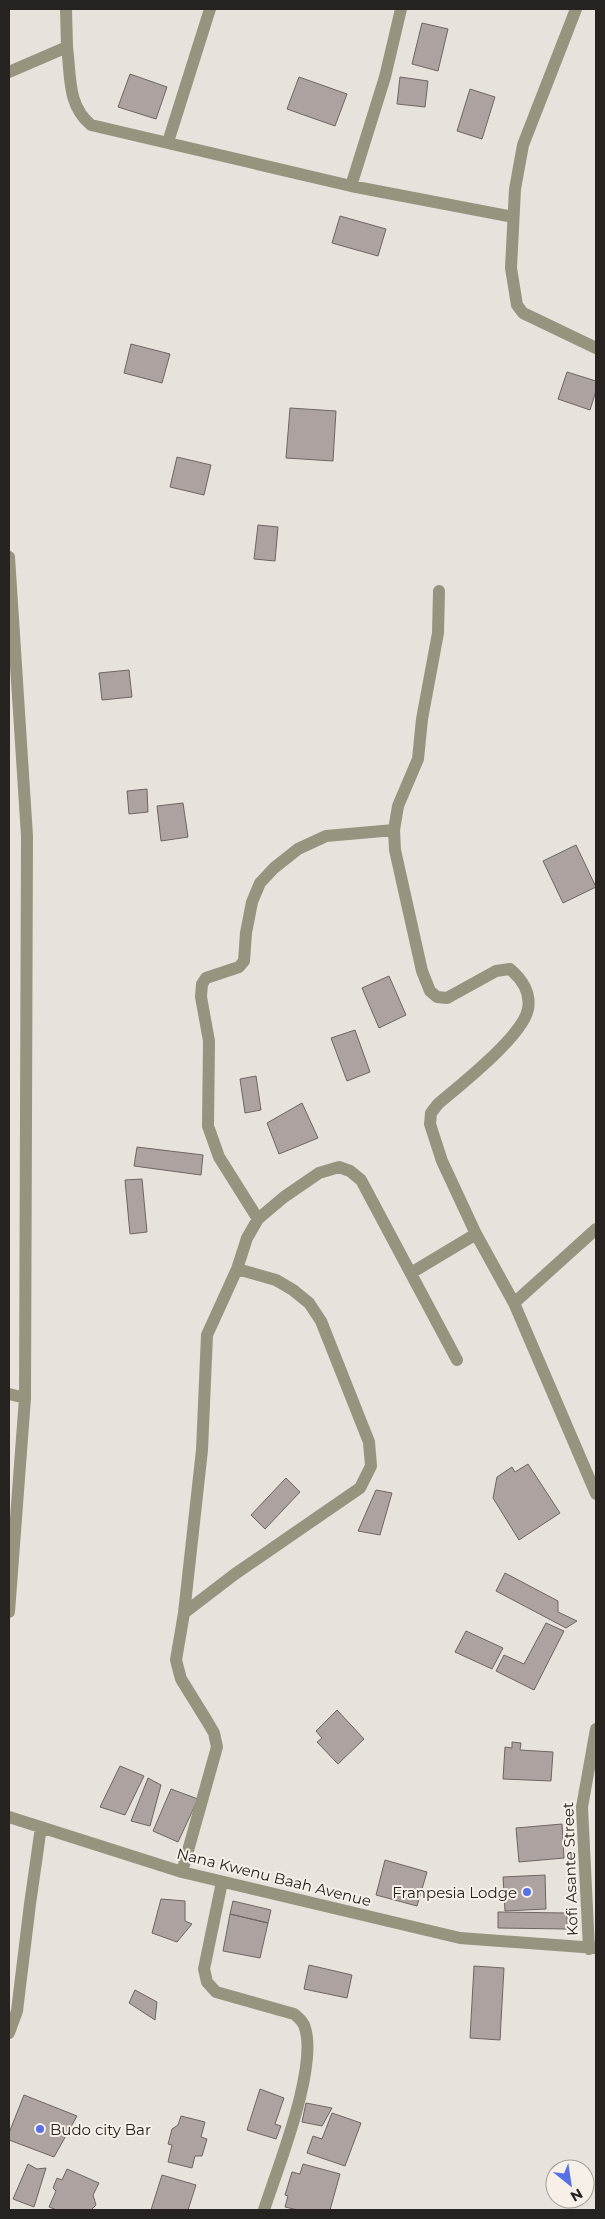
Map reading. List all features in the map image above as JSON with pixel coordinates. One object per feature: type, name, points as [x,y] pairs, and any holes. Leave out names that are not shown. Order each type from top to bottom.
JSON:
[{"type":"street","points":[[66,9],[67,47],[74,104],[80,116],[91,125],[351,186],[513,217]]},
{"type":"street","points":[[168,142],[210,9]]},
{"type":"street","points":[[351,186],[385,77],[401,9]]},
{"type":"street","points":[[576,9],[523,145],[515,189],[511,268],[517,304],[523,313],[596,348]]},
{"type":"street","points":[[9,72],[67,47]]},
{"type":"street","points":[[9,557],[14,722],[27,836],[25,1398],[9,1612]]},
{"type":"street","points":[[439,591],[438,633],[422,719],[418,759],[398,806],[394,830],[395,850],[422,972],[430,991],[437,997],[447,998],[496,971],[510,969],[522,980],[528,997],[528,1010],[504,1045],[438,1104],[431,1113],[430,1124],[442,1161],[476,1234],[514,1303],[596,1494]]},
{"type":"street","points":[[258,1219],[220,1157],[208,1126],[209,1041],[201,996],[202,984],[206,978],[239,967],[244,961],[246,933],[252,902],[260,883],[274,868],[298,849],[326,836],[394,830]]},
{"type":"street","points":[[182,1872],[217,1747],[214,1734],[181,1679],[176,1660],[184,1613],[202,1450],[207,1335],[237,1269],[248,1238],[258,1219],[284,1197],[319,1173],[339,1168],[350,1171],[360,1180],[457,1360]]},
{"type":"street","points":[[514,1303],[596,1229]]},
{"type":"street","points":[[411,1273],[476,1234]]},
{"type":"street","points":[[184,1613],[235,1574],[360,1488],[371,1466],[369,1442],[321,1321],[309,1304],[293,1290],[276,1280],[237,1269]]},
{"type":"street","points":[[9,1394],[25,1398]]},
{"type":"street","name":"Kofi Asante Street","points":[[592,1949],[582,1807],[596,1729]]},
{"type":"street","name":"Nana Kwenu Baah Avenue","points":[[9,1817],[182,1872],[460,1938],[592,1949]]},
{"type":"street","points":[[9,2033],[18,2011],[41,1827]]},
{"type":"street","points":[[222,1882],[204,1969],[207,1982],[216,1992],[294,2014],[304,2023],[307,2034],[308,2064],[302,2091],[264,2210]]},
{"type":"building","points":[[422,23],[448,29],[438,71],[412,64]]},
{"type":"building","points":[[130,74],[167,87],[156,119],[118,107]]},
{"type":"building","points":[[299,77],[347,94],[335,126],[287,109]]},
{"type":"building","points":[[400,77],[428,81],[425,107],[397,104]]},
{"type":"building","points":[[470,89],[495,97],[482,139],[457,131]]},
{"type":"building","points":[[340,216],[386,229],[378,256],[332,243]]},
{"type":"building","points":[[131,344],[170,354],[162,383],[124,373]]},
{"type":"building","points":[[567,372],[596,381],[596,391],[590,410],[558,399]]},
{"type":"building","points":[[290,408],[336,411],[333,461],[286,458]]},
{"type":"building","points":[[177,457],[211,465],[204,495],[170,487]]},
{"type":"building","points":[[258,525],[278,527],[275,561],[254,559]]},
{"type":"building","points":[[129,670],[132,697],[102,700],[99,673]]},
{"type":"building","points":[[147,789],[148,812],[129,814],[127,791]]},
{"type":"building","points":[[183,803],[188,837],[161,841],[157,806]]},
{"type":"building","points":[[576,845],[596,887],[563,903],[543,861]]},
{"type":"building","points":[[389,976],[406,1015],[379,1028],[362,988]]},
{"type":"building","points":[[355,1030],[370,1072],[347,1081],[331,1038]]},
{"type":"building","points":[[256,1076],[261,1110],[245,1113],[240,1079]]},
{"type":"building","points":[[302,1103],[318,1138],[279,1154],[267,1123]]},
{"type":"building","points":[[137,1147],[203,1155],[201,1175],[134,1166]]},
{"type":"building","points":[[142,1179],[147,1232],[130,1234],[125,1180]]},
{"type":"building","points":[[528,1464],[560,1513],[519,1540],[493,1498],[497,1477],[512,1467],[515,1472]]},
{"type":"building","points":[[286,1478],[300,1492],[265,1529],[251,1515]]},
{"type":"building","points":[[376,1490],[392,1493],[380,1535],[358,1531]]},
{"type":"building","points":[[505,1573],[558,1601],[558,1612],[577,1621],[566,1628],[496,1591]]},
{"type":"building","points":[[546,1623],[564,1631],[534,1690],[496,1671],[504,1655],[524,1664]]},
{"type":"building","points":[[466,1631],[503,1648],[492,1669],[455,1652]]},
{"type":"building","points":[[337,1710],[364,1739],[338,1764],[317,1742],[322,1738],[316,1731]]},
{"type":"building","points":[[512,1742],[521,1743],[520,1750],[553,1752],[551,1781],[503,1779],[505,1747],[512,1748]]},
{"type":"building","points":[[120,1766],[144,1776],[125,1815],[100,1807]]},
{"type":"building","points":[[148,1778],[161,1785],[150,1826],[131,1821]]},
{"type":"building","points":[[171,1789],[198,1799],[178,1842],[153,1831]]},
{"type":"building","points":[[562,1824],[564,1858],[519,1862],[516,1828]]},
{"type":"building","points":[[385,1860],[427,1872],[417,1906],[376,1895]]},
{"type":"building","points":[[545,1875],[546,1909],[505,1911],[503,1877]]},
{"type":"building","points":[[161,1899],[185,1901],[185,1921],[192,1924],[177,1942],[152,1933]]},
{"type":"building","points":[[233,1901],[271,1910],[268,1923],[230,1914]]},
{"type":"building","points":[[498,1912],[567,1913],[567,1929],[498,1928]]},
{"type":"building","points":[[230,1914],[268,1923],[260,1958],[223,1951]]},
{"type":"building","points":[[309,1965],[352,1975],[347,1998],[304,1989]]},
{"type":"building","points":[[474,1966],[504,1968],[500,2040],[470,2038]]},
{"type":"building","points":[[135,1990],[157,2002],[155,2020],[129,2003]]},
{"type":"building","points":[[260,2089],[284,2098],[275,2124],[281,2126],[276,2139],[247,2130]]},
{"type":"building","points":[[24,2095],[77,2116],[54,2157],[9,2140],[9,2133]]},
{"type":"building","points":[[306,2103],[332,2108],[322,2126],[302,2122]]},
{"type":"building","points":[[332,2113],[361,2123],[345,2166],[307,2153],[313,2136],[322,2139]]},
{"type":"building","points":[[181,2116],[205,2122],[201,2137],[207,2139],[202,2156],[195,2156],[192,2168],[168,2162],[172,2145],[168,2144],[172,2129],[178,2125]]},
{"type":"building","points":[[28,2164],[37,2169],[46,2168],[34,2207],[13,2199]]},
{"type":"building","points":[[303,2164],[340,2174],[330,2210],[298,2210],[285,2207],[288,2196],[285,2195],[292,2172],[300,2174]]},
{"type":"building","points":[[67,2169],[99,2183],[93,2195],[96,2205],[91,2210],[57,2210],[49,2207],[56,2191],[53,2188],[57,2178],[62,2180]]},
{"type":"building","points":[[162,2175],[196,2185],[188,2210],[151,2210]]},
{"type":"place","name":"Franpesia Lodge","points":[[527,1892]]},
{"type":"place","name":"Budo city Bar","points":[[40,2129]]}]
